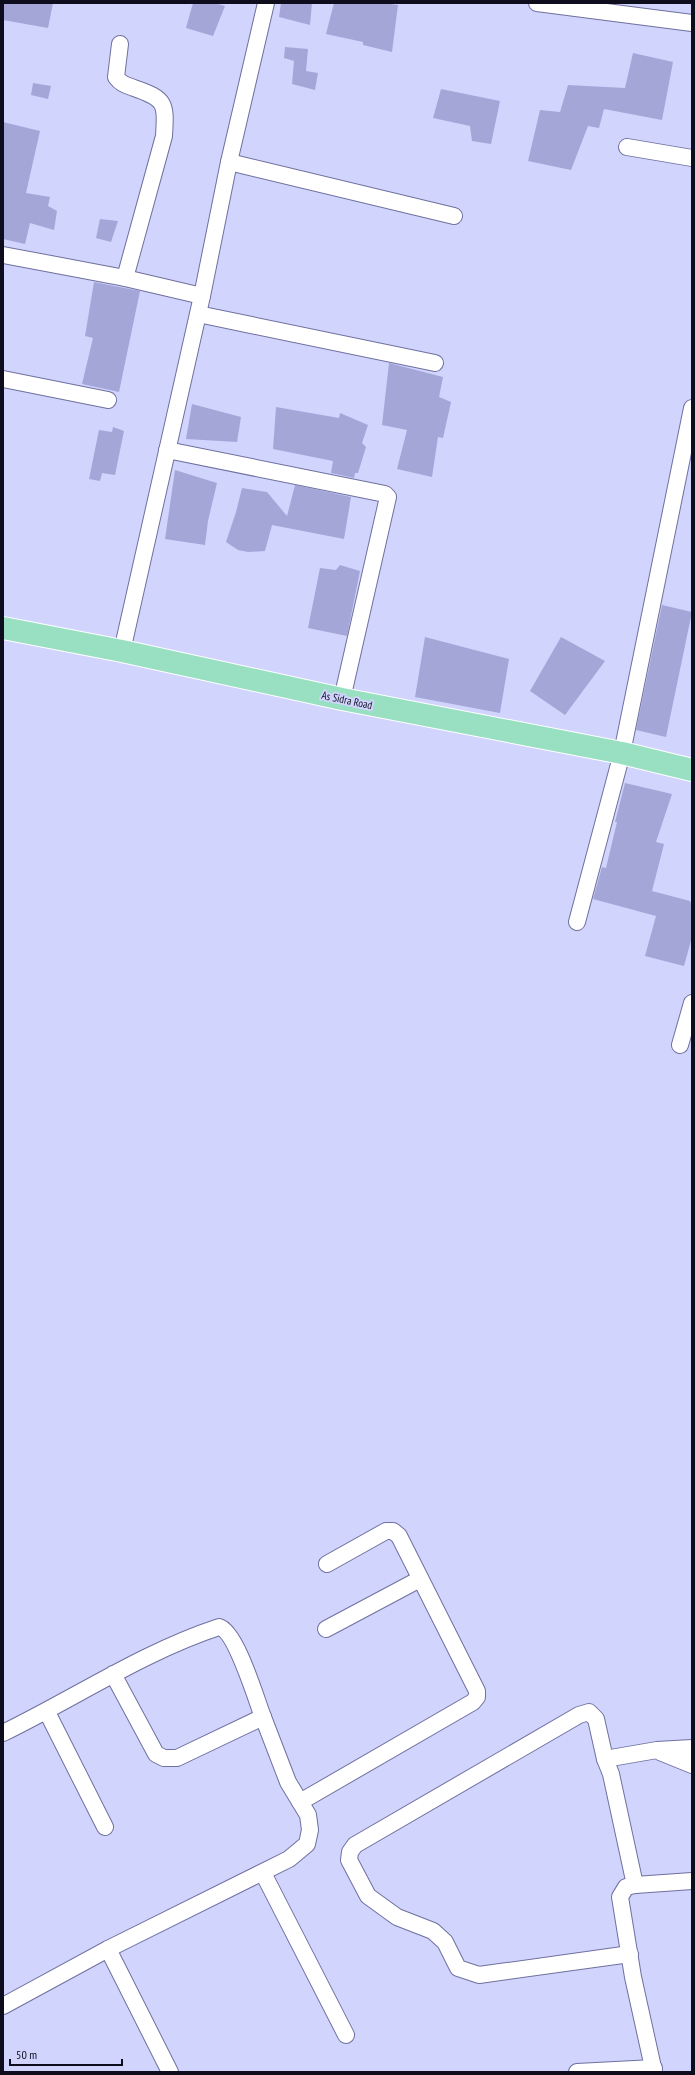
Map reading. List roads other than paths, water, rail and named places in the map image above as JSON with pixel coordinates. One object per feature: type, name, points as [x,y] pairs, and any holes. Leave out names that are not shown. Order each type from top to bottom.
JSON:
[{"type":"main road","name":"As Sidra Road","points":[[3,628],[122,651],[342,699],[622,753],[692,770]]},
{"type":"street","points":[[122,651],[202,296],[229,162],[266,3]]},
{"type":"street","points":[[537,3],[692,23]]},
{"type":"street","points":[[120,44],[116,77],[121,84],[154,95],[162,102],[165,114],[164,136],[125,278]]},
{"type":"street","points":[[627,147],[692,158]]},
{"type":"street","points":[[229,162],[454,216]]},
{"type":"street","points":[[3,255],[125,278],[202,296]]},
{"type":"street","points":[[198,314],[435,363]]},
{"type":"street","points":[[3,379],[108,400]]},
{"type":"street","points":[[577,922],[622,753],[692,408]]},
{"type":"street","points":[[167,450],[385,494],[388,497],[342,699]]},
{"type":"street","points":[[680,1045],[692,1003]]},
{"type":"street","points":[[300,1802],[473,1702],[477,1698],[477,1691],[398,1536],[393,1531],[377,1536],[327,1564]]},
{"type":"street","points":[[326,1629],[420,1579]]},
{"type":"street","points":[[3,1733],[47,1712],[113,1674],[208,1631],[219,1627],[224,1628],[237,1648],[288,1782],[308,1815],[310,1830],[307,1844],[289,1859],[108,1949],[3,2006]]},
{"type":"street","points":[[113,1674],[156,1754],[164,1758],[177,1758],[263,1717]]},
{"type":"street","points":[[47,1712],[105,1827]]},
{"type":"street","points":[[630,1954],[479,1975],[458,1968],[445,1942],[433,1931],[397,1917],[368,1896],[349,1860],[350,1852],[355,1845],[579,1715],[589,1712],[596,1719],[605,1759],[611,1774],[635,1885]]},
{"type":"street","points":[[605,1759],[657,1750],[692,1748]]},
{"type":"street","points":[[657,1750],[692,1765]]},
{"type":"street","points":[[263,1873],[346,2035]]},
{"type":"street","points":[[577,2072],[654,2070],[633,1977],[620,1897],[626,1887],[635,1885],[692,1881]]},
{"type":"street","points":[[108,1949],[170,2072]]}]
